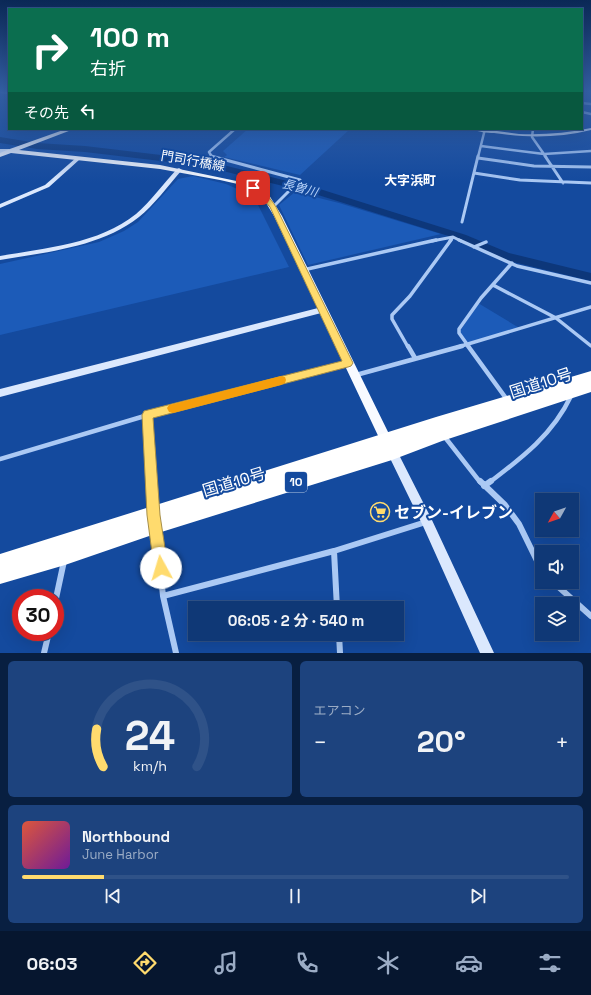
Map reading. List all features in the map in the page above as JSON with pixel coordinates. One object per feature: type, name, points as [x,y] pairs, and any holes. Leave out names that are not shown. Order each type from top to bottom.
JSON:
[{"type":"highway","name":"国道10号","points":[[439,429],[509,403],[583,383]]},
{"type":"highway","name":"国道10号","points":[[0,575],[67,548],[583,383]]},
{"type":"highway","name":"国道10号","points":[[0,563],[67,548]]},
{"type":"main road","points":[[0,150],[51,130]]},
{"type":"main road","name":"門司行橋線","points":[[0,155],[68,130]]},
{"type":"main road","name":"門司行橋線","points":[[9,152],[179,170],[220,178],[253,188],[266,197],[273,207],[389,446]]},
{"type":"street","points":[[462,222],[485,130],[532,136],[557,136],[591,129]]},
{"type":"street","points":[[234,130],[212,148],[210,157],[300,180],[290,192],[273,207]]},
{"type":"street","points":[[533,130],[532,136],[563,183]]},
{"type":"street","points":[[481,146],[544,154],[591,151]]},
{"type":"street","points":[[0,150],[9,152]]},
{"type":"street","points":[[478,158],[528,166],[553,168],[591,167]]},
{"type":"street","points":[[0,206],[47,186],[77,159]]},
{"type":"street","points":[[0,258],[90,239],[114,230],[133,220],[140,214],[179,170]]},
{"type":"street","points":[[474,173],[520,180],[591,183]]},
{"type":"street","points":[[415,358],[392,319],[392,315],[410,296],[453,237]]},
{"type":"street","points":[[303,270],[437,239],[453,237],[476,246],[512,264],[534,271],[591,283]]},
{"type":"street","points":[[476,246],[486,242]]},
{"type":"street","points":[[509,403],[468,343],[459,333],[459,329],[481,298],[512,264]]},
{"type":"street","points":[[493,285],[556,318],[591,346]]},
{"type":"street","points":[[354,376],[591,308]]},
{"type":"street","points":[[0,393],[322,310]]},
{"type":"street","points":[[0,459],[148,415],[348,363]]},
{"type":"street","points":[[484,486],[535,448],[566,410],[583,383]]},
{"type":"street","points":[[148,415],[155,520],[164,596],[176,653]]},
{"type":"street","points":[[439,429],[484,486],[505,505],[519,524],[535,559]]},
{"type":"street","points":[[389,446],[427,522],[487,653]]},
{"type":"street","points":[[164,596],[334,551],[427,522]]},
{"type":"street","points":[[58,589],[67,548]]},
{"type":"street","points":[[334,551],[337,601]]},
{"type":"street","points":[[561,589],[590,613]]},
{"type":"street","points":[[44,653],[47,641]]},
{"type":"street","points":[[339,641],[340,653]]},
{"type":"shaded area","points":[[247,130],[349,130],[300,175],[224,157],[227,155],[223,151]]},
{"type":"shaded area","points":[[193,176],[226,184],[242,191],[256,201],[289,267],[0,335],[0,264],[99,242],[124,231],[138,222],[178,179]]},
{"type":"shaded area","points":[[295,192],[339,203],[441,234],[308,265],[279,205]]},
{"type":"shaded area","points":[[478,303],[521,329],[468,343],[459,333]]},
{"type":"waterway","name":"長曽川","points":[[0,140],[37,146],[85,149],[203,163],[319,192],[462,237],[505,256],[591,277]]},
{"type":"slow traffic","points":[[173,408],[281,380]]},
{"type":"place","name":"セブン-イレブン","points":[[380,512]]},
{"type":"district","name":"大字浜町","points":[[410,180]]},
{"type":"route","points":[[161,568],[154,515],[148,415],[348,363],[287,238],[278,216],[266,197],[253,188]]}]
